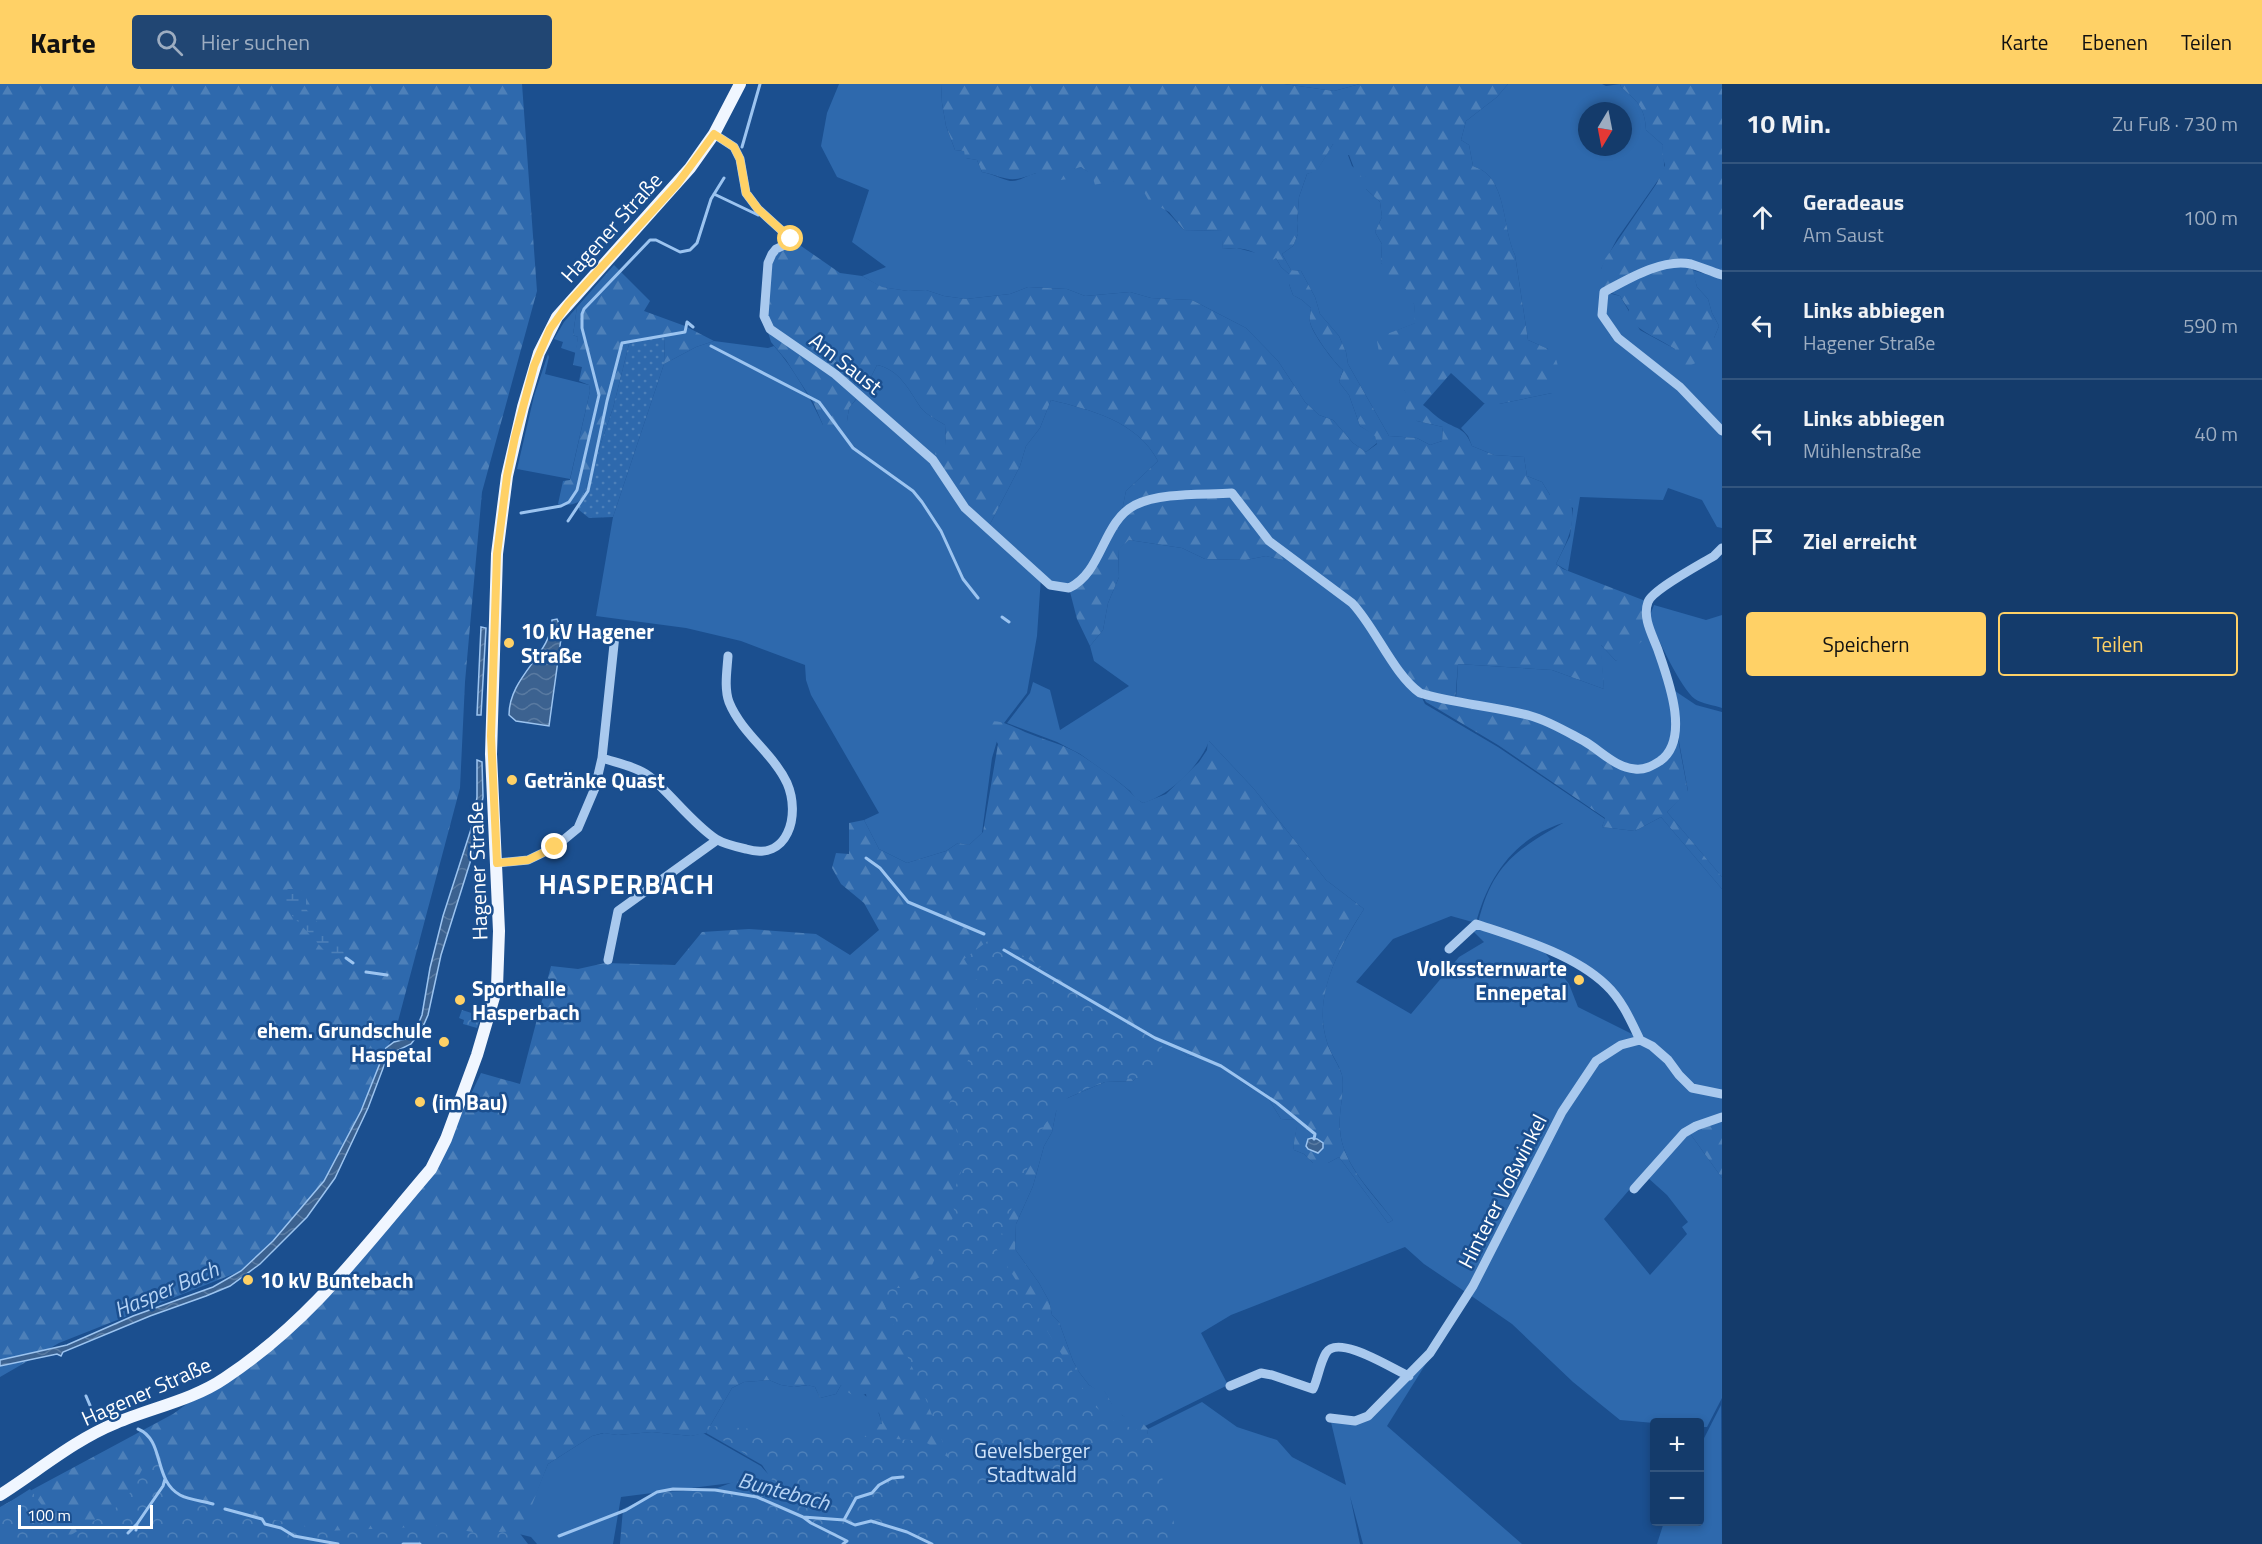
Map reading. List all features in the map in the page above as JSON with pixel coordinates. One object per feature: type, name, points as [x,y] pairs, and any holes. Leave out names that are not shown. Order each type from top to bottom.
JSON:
[{"type":"main road","name":"Hagener Straße","points":[[0,1495],[87,1437],[223,1380],[269,1346],[323,1297],[431,1168],[448,1134],[477,1056],[497,987],[499,967],[497,863],[491,736],[497,554],[507,476],[534,366],[557,317],[678,183],[714,134],[740,84]]},
{"type":"street","name":"Am Saust","points":[[714,134],[734,147],[740,159],[746,193],[758,209],[791,239],[789,243],[776,249],[768,263],[764,315],[770,329],[835,374],[933,460],[965,508],[1050,585],[1069,588],[1085,577],[1119,519],[1133,506],[1152,498],[1232,493],[1269,541],[1362,613],[1408,683],[1420,693],[1533,716],[1588,743],[1620,765],[1637,770],[1648,768],[1664,758],[1670,751],[1676,734],[1673,701],[1659,651],[1647,621],[1648,602],[1656,592],[1714,556],[1722,548]]},
{"type":"street","points":[[1722,275],[1690,264],[1676,264],[1638,273],[1604,292],[1602,315],[1618,338],[1680,387],[1722,431]]},
{"type":"street","points":[[497,863],[528,860],[555,847],[578,828],[595,788],[602,758],[615,634]]},
{"type":"street","points":[[602,758],[647,775],[717,840],[750,851],[774,849],[789,834],[792,814],[791,796],[781,772],[741,724],[728,699],[728,656]]},
{"type":"street","points":[[609,960],[618,911],[717,840]]},
{"type":"street","points":[[1449,949],[1476,924],[1559,955],[1595,975],[1608,987],[1625,1010],[1640,1040],[1652,1046],[1668,1060],[1692,1088],[1722,1094]]},
{"type":"street","name":"Hinterer Voßwinkel","points":[[1330,1419],[1355,1421],[1368,1416],[1430,1353],[1473,1286],[1562,1112],[1596,1061],[1621,1045],[1640,1040]]},
{"type":"street","points":[[1634,1190],[1684,1133],[1722,1117]]},
{"type":"street","points":[[1230,1386],[1261,1373],[1313,1389],[1327,1352],[1332,1348],[1360,1351],[1409,1376]]},
{"type":"green space","points":[[0,84],[522,84],[537,291],[482,492],[465,682],[460,788],[397,1025],[361,1111],[324,1181],[273,1241],[241,1271],[59,1343],[0,1377]]},
{"type":"green space","points":[[839,84],[941,84],[946,126],[955,150],[964,151],[966,158],[977,160],[982,172],[1013,181],[1039,172],[1081,167],[1088,172],[1147,194],[1184,230],[1224,231],[1222,249],[1237,248],[1276,258],[1289,274],[1289,284],[1293,295],[1311,308],[1310,320],[1315,333],[1329,355],[1343,370],[1339,382],[1349,395],[1360,426],[1375,435],[1377,443],[1366,452],[1353,443],[1333,420],[1319,415],[1305,402],[1278,361],[1246,328],[1192,300],[1151,298],[1130,292],[1085,296],[1067,289],[1028,287],[1010,294],[966,299],[944,296],[926,290],[908,291],[881,287],[862,276],[886,267],[852,242],[869,190],[837,177],[821,146],[827,113]]},
{"type":"green space","points":[[941,84],[1284,84],[1334,91],[1360,84],[1508,84],[1497,97],[1466,121],[1461,140],[1469,145],[1473,166],[1482,170],[1493,180],[1501,200],[1515,255],[1528,340],[1551,352],[1557,363],[1558,375],[1552,393],[1486,405],[1451,373],[1423,405],[1440,419],[1464,433],[1472,446],[1494,455],[1524,457],[1527,476],[1542,482],[1550,495],[1568,492],[1572,512],[1571,529],[1556,564],[1563,569],[1648,602],[1645,639],[1616,661],[1601,645],[1604,689],[1552,670],[1458,664],[1455,702],[1512,714],[1557,728],[1620,766],[1656,764],[1677,734],[1688,792],[1667,812],[1722,877],[1722,889],[1661,817],[1635,831],[1602,827],[1605,818],[1498,745],[1426,702],[1420,692],[1410,683],[1362,613],[1303,565],[1266,556],[1246,560],[1205,559],[1182,548],[1129,540],[1118,550],[1119,577],[1108,603],[1103,630],[1090,646],[1077,619],[1069,588],[1077,584],[1120,520],[1126,491],[1158,461],[1138,436],[1112,419],[1051,400],[1040,428],[1026,446],[1020,466],[988,528],[965,507],[934,459],[937,446],[946,444],[945,425],[923,411],[908,388],[892,371],[877,365],[867,385],[849,408],[847,421],[836,433],[823,425],[813,402],[786,360],[771,342],[765,322],[768,263],[791,239],[840,273],[862,276],[882,287],[908,291],[926,290],[944,296],[966,299],[1010,294],[1028,287],[1067,289],[1085,296],[1130,292],[1151,298],[1192,300],[1246,328],[1278,361],[1305,402],[1319,415],[1333,420],[1353,443],[1366,452],[1377,444],[1375,436],[1360,426],[1349,395],[1339,382],[1343,370],[1334,361],[1312,327],[1311,308],[1293,295],[1289,284],[1289,274],[1276,258],[1269,263],[1247,250],[1222,249],[1223,231],[1184,230],[1169,212],[1149,201],[1144,192],[1130,194],[1124,185],[1111,181],[1095,185],[1092,175],[1081,167],[1070,170],[1068,179],[1053,181],[1041,180],[1036,173],[1014,179],[982,172],[977,160],[965,158],[964,151],[955,150],[946,126]],"holes":[[[1333,144],[1337,156],[1349,155],[1357,176],[1366,177],[1366,189],[1380,202],[1382,217],[1375,232],[1382,244],[1381,263],[1397,288],[1406,289],[1406,297],[1414,304],[1415,323],[1387,334],[1377,341],[1381,364],[1405,391],[1406,411],[1417,421],[1443,427],[1442,441],[1430,445],[1417,438],[1389,436],[1348,364],[1339,336],[1320,314],[1315,297],[1301,271],[1291,270],[1282,254],[1293,246],[1298,234],[1299,197],[1307,174],[1317,171]]]},
{"type":"green space","points":[[1284,84],[1360,84],[1334,91]]},
{"type":"green space","points":[[1508,84],[1602,84],[1606,86],[1620,84],[1642,110],[1646,130],[1663,145],[1663,173],[1617,239],[1601,269],[1604,291],[1602,315],[1617,338],[1679,388],[1722,435],[1722,528],[1717,527],[1702,500],[1668,488],[1663,500],[1580,497],[1568,571],[1556,564],[1570,536],[1573,508],[1550,495],[1542,482],[1527,476],[1524,457],[1494,455],[1472,446],[1468,436],[1461,428],[1484,404],[1499,404],[1552,393],[1548,349],[1528,340],[1515,255],[1501,201],[1493,181],[1482,170],[1473,166],[1469,145],[1461,140],[1466,121],[1497,97]]},
{"type":"green space","points":[[1620,84],[1722,84],[1722,271],[1692,267],[1697,287],[1708,299],[1719,326],[1714,338],[1713,350],[1704,359],[1687,367],[1678,362],[1675,349],[1629,320],[1629,310],[1620,296],[1600,289],[1601,269],[1605,259],[1657,183],[1665,165],[1662,155],[1663,145],[1646,130],[1642,110]]},
{"type":"green space","points":[[1333,144],[1348,155],[1352,166],[1366,177],[1366,189],[1380,202],[1382,217],[1375,232],[1382,244],[1381,263],[1407,289],[1414,304],[1416,323],[1393,332],[1405,391],[1417,421],[1443,427],[1442,441],[1430,445],[1417,438],[1389,436],[1348,364],[1339,336],[1320,314],[1315,297],[1301,271],[1291,270],[1282,254],[1293,246],[1298,234],[1299,197],[1307,174],[1317,170]]},
{"type":"green space","points":[[614,265],[650,301],[644,311],[685,326],[714,341],[696,347],[664,364],[665,334],[629,344],[613,408],[582,499],[571,505],[558,504],[563,481],[570,480],[590,391],[589,385],[579,381],[582,367],[573,365],[578,337],[573,335],[577,307]]},
{"type":"green space","points":[[1692,270],[1722,279],[1722,425],[1681,382],[1620,336],[1605,313],[1608,293],[1620,296],[1640,330],[1675,349],[1714,338],[1719,326],[1708,299],[1697,287]]},
{"type":"green space","points":[[577,307],[573,335],[578,337],[576,353],[561,348],[563,342],[554,339],[564,322]]},
{"type":"green space","points":[[665,334],[664,364],[613,517],[589,518],[579,510],[578,503],[582,499],[613,408],[629,344]]},
{"type":"green space","points":[[714,341],[768,348],[774,346],[801,384],[823,425],[847,421],[849,408],[858,397],[933,461],[965,509],[1041,577],[1037,636],[1027,693],[1004,723],[986,722],[997,741],[992,758],[982,833],[969,845],[958,843],[946,851],[907,863],[879,849],[864,820],[879,813],[811,695],[806,680],[805,665],[741,641],[686,628],[596,616],[613,517],[664,364],[696,347]]},
{"type":"green space","points":[[548,354],[545,374],[589,385],[590,391],[570,479],[517,469],[534,396]]},
{"type":"green space","points":[[877,365],[898,376],[923,411],[945,425],[946,444],[934,459],[859,395]]},
{"type":"green space","points":[[1051,400],[1112,419],[1138,436],[1158,461],[1126,491],[1121,516],[1076,584],[1051,584],[988,528],[1020,466],[1026,446],[1040,428]]},
{"type":"green space","points":[[1129,540],[1182,548],[1205,559],[1246,560],[1266,556],[1301,564],[1360,614],[1407,684],[1420,694],[1425,704],[1498,747],[1605,819],[1602,827],[1635,831],[1661,817],[1722,889],[1722,1093],[1688,1084],[1669,1059],[1652,1044],[1642,1039],[1626,1008],[1595,973],[1558,953],[1478,923],[1490,887],[1507,862],[1531,842],[1563,823],[1530,838],[1506,861],[1488,890],[1476,923],[1451,916],[1393,939],[1356,982],[1411,1014],[1459,957],[1484,942],[1472,930],[1478,926],[1543,950],[1569,984],[1578,1007],[1636,1036],[1637,1039],[1621,1043],[1595,1060],[1561,1112],[1467,1293],[1424,1264],[1405,1247],[1231,1315],[1201,1333],[1228,1385],[1145,1426],[1136,1419],[1126,1418],[1120,1414],[1104,1391],[1098,1391],[1089,1385],[1079,1372],[1059,1322],[1052,1315],[1049,1301],[1015,1249],[1016,1224],[1033,1186],[1044,1146],[1052,1132],[1058,1102],[1105,1082],[1133,1081],[1141,1072],[1157,1041],[1170,1044],[1187,1056],[1215,1064],[1250,1087],[1264,1091],[1281,1119],[1298,1120],[1294,1150],[1304,1154],[1313,1163],[1328,1163],[1339,1157],[1388,1223],[1393,1220],[1360,1178],[1346,1155],[1340,1124],[1342,1075],[1328,1046],[1323,1024],[1323,1006],[1331,972],[1346,939],[1364,909],[1326,880],[1254,789],[1209,741],[1199,760],[1182,779],[1163,794],[1143,803],[1080,754],[1057,742],[1007,723],[1030,693],[1033,682],[1050,690],[1060,730],[1129,686],[1094,661],[1090,646],[1103,630],[1108,603],[1119,577],[1118,549]]},
{"type":"green space","points":[[1654,605],[1706,620],[1722,615],[1722,708],[1695,699],[1683,685],[1649,618]]},
{"type":"green space","points":[[1647,623],[1669,692],[1674,729],[1671,744],[1663,756],[1637,769],[1456,699],[1458,664],[1552,670],[1604,689],[1600,644],[1616,661]]},
{"type":"green space","points":[[1669,687],[1696,705],[1722,712],[1722,877],[1667,812],[1688,791]]},
{"type":"green space","points":[[986,721],[1007,724],[1074,751],[1110,775],[1143,803],[1166,794],[1199,762],[1207,750],[1208,740],[1254,789],[1326,880],[1364,909],[1346,939],[1331,972],[1323,1007],[1323,1025],[1328,1046],[1342,1075],[1340,1131],[1342,1144],[1360,1178],[1393,1220],[1388,1223],[1339,1157],[1328,1163],[1313,1163],[1304,1154],[1294,1150],[1297,1120],[1281,1119],[1264,1091],[1250,1087],[1204,1059],[1187,1056],[1169,1044],[1157,1041],[1141,1074],[1133,1081],[1105,1082],[1058,1102],[1052,1132],[1044,1146],[1033,1186],[1016,1224],[1015,1249],[1049,1301],[1052,1315],[1059,1322],[1079,1372],[1089,1385],[1098,1390],[1104,1390],[1112,1404],[1123,1416],[1138,1418],[1148,1429],[1147,1442],[993,1464],[826,1443],[832,1428],[843,1430],[850,1441],[852,1434],[864,1426],[882,1424],[879,1413],[868,1408],[866,1394],[858,1396],[852,1394],[841,1385],[836,1394],[820,1398],[815,1387],[807,1385],[794,1387],[769,1380],[744,1382],[732,1388],[706,1433],[691,1436],[652,1432],[618,1435],[603,1433],[592,1436],[548,1464],[523,1528],[514,1544],[0,1544],[0,1507],[173,1414],[318,1308],[435,1170],[481,1073],[520,1084],[551,966],[578,969],[605,963],[675,965],[702,932],[749,929],[816,934],[850,955],[879,930],[864,903],[841,884],[832,868],[836,853],[849,854],[849,823],[864,820],[879,849],[907,863],[946,851],[958,843],[969,845],[983,832],[998,744],[992,734],[985,730]]},
{"type":"green space","points":[[288,889],[300,889],[306,895],[306,909],[347,956],[333,960],[289,912],[284,893]]},
{"type":"green space","name":"Gevelsberger Stadtwald","points":[[993,937],[1164,1043],[1148,1077],[1105,1081],[1069,1096],[1044,1125],[996,1248],[1093,1405],[1115,1422],[1151,1435],[1178,1544],[620,1544],[623,1509],[659,1492],[712,1490],[736,1481],[765,1484],[771,1481],[774,1475],[767,1467],[698,1425],[924,1441],[949,1458],[921,1387],[877,1288],[900,1288],[929,1272],[955,1213],[951,1199],[965,1161],[949,1104],[975,1044],[978,982],[964,959]]},
{"type":"green space","points":[[462,1010],[481,1016],[477,1028],[463,1024],[464,1020],[459,1018]]},
{"type":"green space","points":[[1640,1041],[1651,1046],[1686,1085],[1722,1095],[1722,1116],[1697,1125],[1689,1132],[1722,1178],[1722,1398],[1707,1427],[1704,1427],[1704,1418],[1650,1418],[1650,1423],[1620,1420],[1573,1382],[1512,1324],[1470,1295],[1563,1115],[1597,1062],[1609,1052]],"holes":[[[1683,1138],[1647,1177],[1667,1195],[1688,1222],[1682,1227],[1687,1234],[1650,1275],[1604,1219],[1630,1189]]]},
{"type":"green space","points":[[1722,1118],[1722,1178],[1689,1132]]},
{"type":"green space","points":[[1432,1354],[1387,1426],[1522,1544],[1363,1544],[1350,1496],[1360,1544],[924,1544],[765,1484],[739,1482],[621,1497],[613,1544],[537,1544],[531,1537],[519,1534],[548,1464],[592,1436],[604,1433],[618,1435],[652,1432],[691,1436],[703,1433],[761,1466],[768,1474],[762,1465],[706,1433],[732,1388],[744,1382],[769,1380],[794,1387],[808,1385],[815,1387],[820,1398],[836,1394],[841,1385],[868,1397],[876,1408],[882,1424],[850,1442],[826,1443],[1147,1442],[1148,1429],[1202,1402],[1237,1427],[1277,1440],[1292,1457],[1346,1485],[1330,1418],[1369,1418]]},
{"type":"green space","points":[[1721,1405],[1722,1544],[1657,1544],[1663,1526],[1704,1526],[1704,1438]]},
{"type":"green space","points":[[153,1449],[166,1482],[188,1498],[221,1508],[326,1531],[437,1526],[479,1533],[518,1531],[528,1544],[420,1544],[420,1540],[418,1544],[0,1544],[0,1508],[30,1489],[66,1538],[125,1502]]},
{"type":"water","points":[[557,619],[562,631],[549,726],[516,721],[509,715],[516,688],[545,644],[552,620]]},
{"type":"water","points":[[481,627],[486,628],[481,715],[477,715]]},
{"type":"water","points":[[477,760],[482,762],[483,797],[473,853],[441,955],[428,1015],[421,1031],[411,1044],[388,1055],[368,1108],[335,1178],[307,1217],[260,1264],[230,1286],[63,1352],[61,1356],[57,1354],[0,1366],[0,1360],[67,1345],[133,1316],[213,1287],[241,1271],[273,1241],[324,1181],[361,1111],[386,1048],[394,1042],[409,1038],[422,1015],[430,968],[443,916],[473,823],[477,797]]},
{"type":"water","points":[[1312,1138],[1323,1143],[1323,1148],[1318,1153],[1306,1146],[1308,1139]]},
{"type":"waterway","name":"Hasper Bach","points":[[742,147],[760,84]]},
{"type":"waterway","name":"Hasper Bach","points":[[521,513],[561,506],[569,502],[577,490],[599,395],[582,328],[584,309],[650,240],[656,240],[680,252],[690,250],[697,243],[711,199],[724,178]]},
{"type":"waterway","points":[[714,194],[758,215]]},
{"type":"waterway","points":[[568,521],[588,491],[622,343],[685,332],[687,322],[693,327]]},
{"type":"waterway","points":[[711,346],[819,402],[853,448],[913,491],[922,502],[941,531],[963,579],[978,598]]},
{"type":"waterway","points":[[1002,617],[1009,622]]},
{"type":"waterway","points":[[866,858],[880,868],[908,902],[984,934]]},
{"type":"waterway","points":[[1004,950],[1155,1038],[1221,1066],[1277,1103],[1315,1134],[1314,1139]]},
{"type":"waterway","points":[[346,958],[353,963]]},
{"type":"waterway","points":[[366,972],[387,975]]},
{"type":"waterway","points":[[86,1396],[92,1410]]},
{"type":"waterway","name":"Buntebach","points":[[138,1429],[152,1442],[166,1480],[172,1488],[184,1497],[213,1504]]},
{"type":"waterway","points":[[844,1520],[856,1498],[872,1493],[879,1485],[892,1478],[903,1477]]},
{"type":"waterway","points":[[136,1530],[137,1524],[163,1486],[165,1479]]},
{"type":"waterway","name":"Buntebach","points":[[559,1536],[626,1510],[657,1492],[673,1489],[715,1490],[757,1497],[803,1517],[844,1520],[855,1525],[871,1521],[907,1532],[932,1544]]},
{"type":"waterway","name":"Buntebach","points":[[225,1509],[262,1519],[265,1524],[281,1528],[294,1536],[338,1544]]},
{"type":"waterway","points":[[803,1517],[847,1541],[843,1544]]},
{"type":"waterway","points":[[128,1533],[137,1524]]},
{"type":"waterway","name":"Buntebach","points":[[403,1544],[420,1544]]},
{"type":"place","name":"10 kV Hagener Straße","points":[[509,643]]},
{"type":"place","name":"Getränke Quast","points":[[512,780]]},
{"type":"place","name":"Volkssternwarte Ennepetal","points":[[1579,980]]},
{"type":"place","name":"Sporthalle Hasperbach","points":[[460,1000]]},
{"type":"place","name":"ehem. Grundschule Haspetal","points":[[444,1042]]},
{"type":"place","name":"(im Bau)","points":[[420,1102]]},
{"type":"place","name":"10 kV Buntebach","points":[[248,1280]]},
{"type":"district","name":"HASPERBACH","points":[[627,883]]},
{"type":"route","points":[[555,847],[528,860],[497,863],[491,754],[491,705],[500,521],[515,437],[539,353],[557,317],[678,183],[714,134],[734,147],[740,159],[746,193],[758,209],[791,239]]}]
